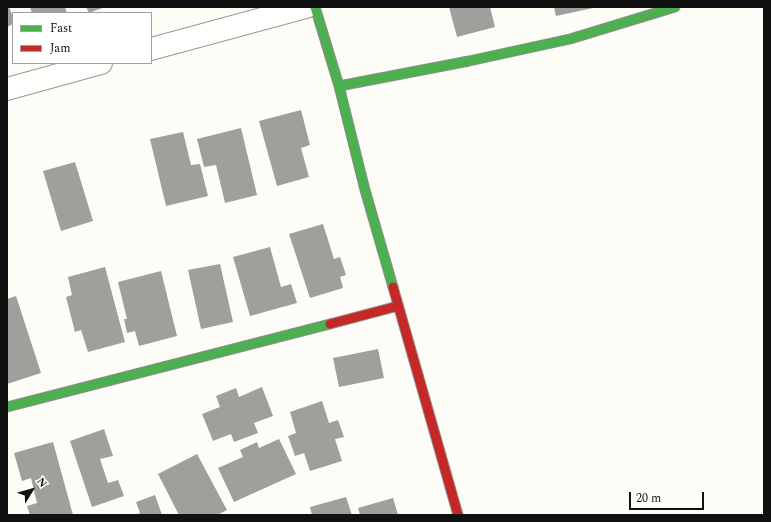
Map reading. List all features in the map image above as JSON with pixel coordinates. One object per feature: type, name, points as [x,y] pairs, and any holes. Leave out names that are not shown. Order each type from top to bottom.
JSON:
[{"type":"street","points":[[152,49],[306,7]]},
{"type":"street","points":[[315,7],[339,86],[365,190],[458,515]]},
{"type":"street","points":[[339,86],[469,61],[570,39],[675,7]]},
{"type":"street","points":[[7,88],[96,64]]},
{"type":"street","points":[[7,407],[398,306]]},
{"type":"building","points":[[7,7],[9,7],[12,14],[12,24],[7,27]]},
{"type":"building","points":[[30,7],[65,7],[67,12],[32,12]]},
{"type":"building","points":[[86,7],[105,7],[92,12],[88,12]]},
{"type":"building","points":[[449,7],[490,7],[495,27],[457,37]]},
{"type":"building","points":[[554,7],[593,7],[593,8],[556,16]]},
{"type":"building","points":[[301,110],[310,145],[301,148],[309,177],[277,186],[259,121]]},
{"type":"building","points":[[241,128],[257,195],[225,203],[216,165],[204,167],[197,139]]},
{"type":"building","points":[[183,132],[191,165],[200,164],[208,196],[166,206],[150,139]]},
{"type":"building","points":[[75,162],[93,221],[61,231],[43,171]]},
{"type":"building","points":[[323,224],[334,259],[340,257],[346,275],[340,277],[343,288],[310,298],[289,234]]},
{"type":"building","points":[[270,247],[281,287],[291,284],[297,303],[250,316],[233,257]]},
{"type":"building","points":[[220,264],[233,322],[201,329],[188,270]]},
{"type":"building","points":[[105,267],[125,342],[88,352],[81,330],[75,332],[66,297],[72,295],[68,277]]},
{"type":"building","points":[[161,271],[177,336],[139,346],[135,331],[127,333],[124,319],[127,319],[118,282]]},
{"type":"building","points":[[16,296],[41,373],[7,384],[7,299]]},
{"type":"building","points":[[378,349],[384,378],[339,387],[333,358]]},
{"type":"building","points":[[262,387],[273,416],[254,423],[258,433],[234,442],[231,434],[213,441],[202,414],[220,407],[216,396],[236,388],[239,397]]},
{"type":"building","points":[[322,401],[329,423],[338,420],[344,437],[335,439],[342,461],[310,471],[304,453],[295,456],[288,436],[296,433],[290,412]]},
{"type":"building","points":[[104,429],[113,456],[100,459],[108,483],[118,480],[124,496],[92,507],[70,441]]},
{"type":"building","points":[[279,439],[296,474],[234,502],[218,468],[243,457],[240,450],[257,442],[259,448]]},
{"type":"building","points":[[53,442],[73,515],[30,515],[27,506],[37,503],[31,478],[22,481],[14,453]]},
{"type":"building","points":[[197,454],[227,510],[217,515],[179,515],[158,474]]},
{"type":"building","points":[[155,495],[162,515],[136,515],[140,513],[136,502]]},
{"type":"building","points":[[346,497],[352,515],[312,515],[310,507]]},
{"type":"building","points":[[393,498],[398,515],[360,515],[358,508]]},
{"type":"traffic: fast","points":[[315,7],[339,86],[365,190],[393,287]]},
{"type":"traffic: fast","points":[[339,86],[469,61],[570,39],[675,7]]},
{"type":"traffic: fast","points":[[7,407],[330,324]]},
{"type":"traffic: jam","points":[[393,287],[458,515]]},
{"type":"traffic: jam","points":[[330,324],[398,306]]}]
